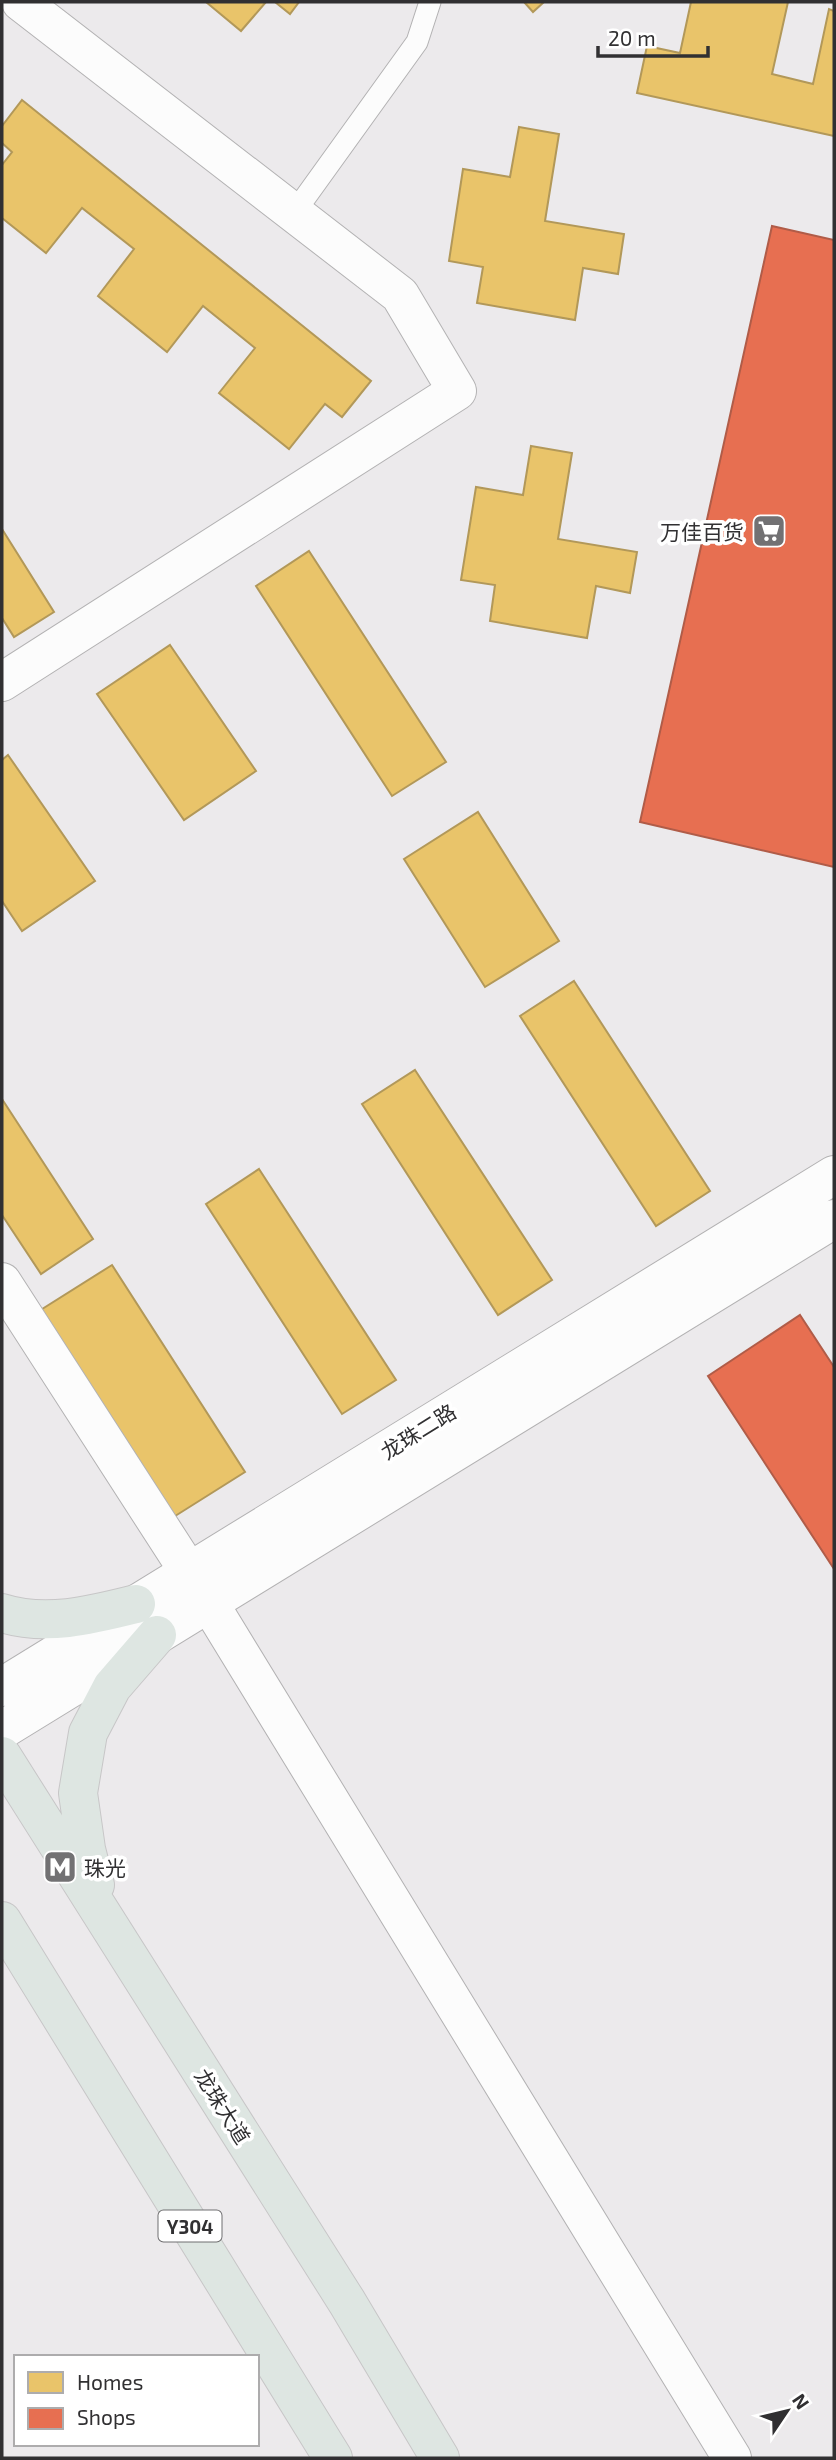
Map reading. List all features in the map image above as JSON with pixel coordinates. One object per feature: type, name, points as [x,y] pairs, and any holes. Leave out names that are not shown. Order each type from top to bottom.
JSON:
[{"type":"main road","points":[[2,1613],[16,1618],[71,1619],[136,1605]]},
{"type":"main road","points":[[104,1917],[86,1849],[78,1793],[88,1734],[112,1687],[157,1635]]},
{"type":"main road","name":"龙珠大道","points":[[2,1756],[346,2302],[440,2458]]},
{"type":"main road","name":"Y304","points":[[2,1921],[333,2458]]},
{"type":"street","points":[[2,682],[457,391],[400,295],[22,2]]},
{"type":"street","name":"龙珠二路","points":[[2,1687],[834,1175]]},
{"type":"street","name":"龙珠二路","points":[[2,1730],[834,1219]]},
{"type":"street","points":[[2,1282],[189,1572]]},
{"type":"street","points":[[209,1603],[732,2458]]},
{"type":"lane","points":[[294,213],[417,42],[430,2]]},
{"type":"building: Homes","points":[[206,2],[266,2],[241,31]]},
{"type":"building: Homes","points":[[275,2],[299,2],[290,14]]},
{"type":"building: Homes","points":[[524,2],[544,2],[533,12]]},
{"type":"building: Homes","points":[[691,2],[788,2],[772,74],[813,84],[829,9],[834,11],[834,136],[637,93],[647,46],[680,53]]},
{"type":"building: Homes","points":[[22,100],[371,381],[342,417],[325,404],[289,449],[219,393],[255,348],[203,306],[167,352],[98,296],[134,249],[82,208],[46,253],[2,218],[2,165],[12,152],[2,143],[2,126]]},
{"type":"building: Homes","points":[[519,127],[559,134],[545,221],[624,234],[618,274],[583,268],[575,320],[477,303],[483,267],[449,261],[463,169],[510,177]]},
{"type":"building: Homes","points":[[531,446],[572,453],[558,539],[637,552],[630,593],[596,586],[587,638],[490,621],[495,585],[461,580],[476,487],[523,495]]},
{"type":"building: Homes","points":[[2,529],[54,612],[14,637],[2,618]]},
{"type":"building: Homes","points":[[309,551],[446,762],[392,796],[256,586]]},
{"type":"building: Homes","points":[[170,645],[256,771],[184,820],[97,694]]},
{"type":"building: Homes","points":[[8,755],[95,881],[22,931],[2,901],[2,760]]},
{"type":"building: Homes","points":[[478,812],[559,941],[485,987],[404,859]]},
{"type":"building: Homes","points":[[574,981],[710,1191],[656,1226],[520,1016]]},
{"type":"building: Homes","points":[[415,1070],[552,1280],[498,1315],[362,1104]]},
{"type":"building: Homes","points":[[2,1099],[93,1239],[41,1274],[2,1215]]},
{"type":"building: Homes","points":[[259,1169],[396,1380],[342,1414],[206,1204]]},
{"type":"building: Homes","points":[[112,1265],[245,1472],[172,1518],[39,1311]]},
{"type":"building: Shops","name":"万佳百货","points":[[772,226],[834,240],[834,867],[640,822]]},
{"type":"building: Shops","points":[[800,1315],[834,1367],[834,1569],[708,1376]]},
{"type":"place","name":"万佳百货","points":[[769,531]]},
{"type":"place","name":"珠光","points":[[60,1867]]}]
